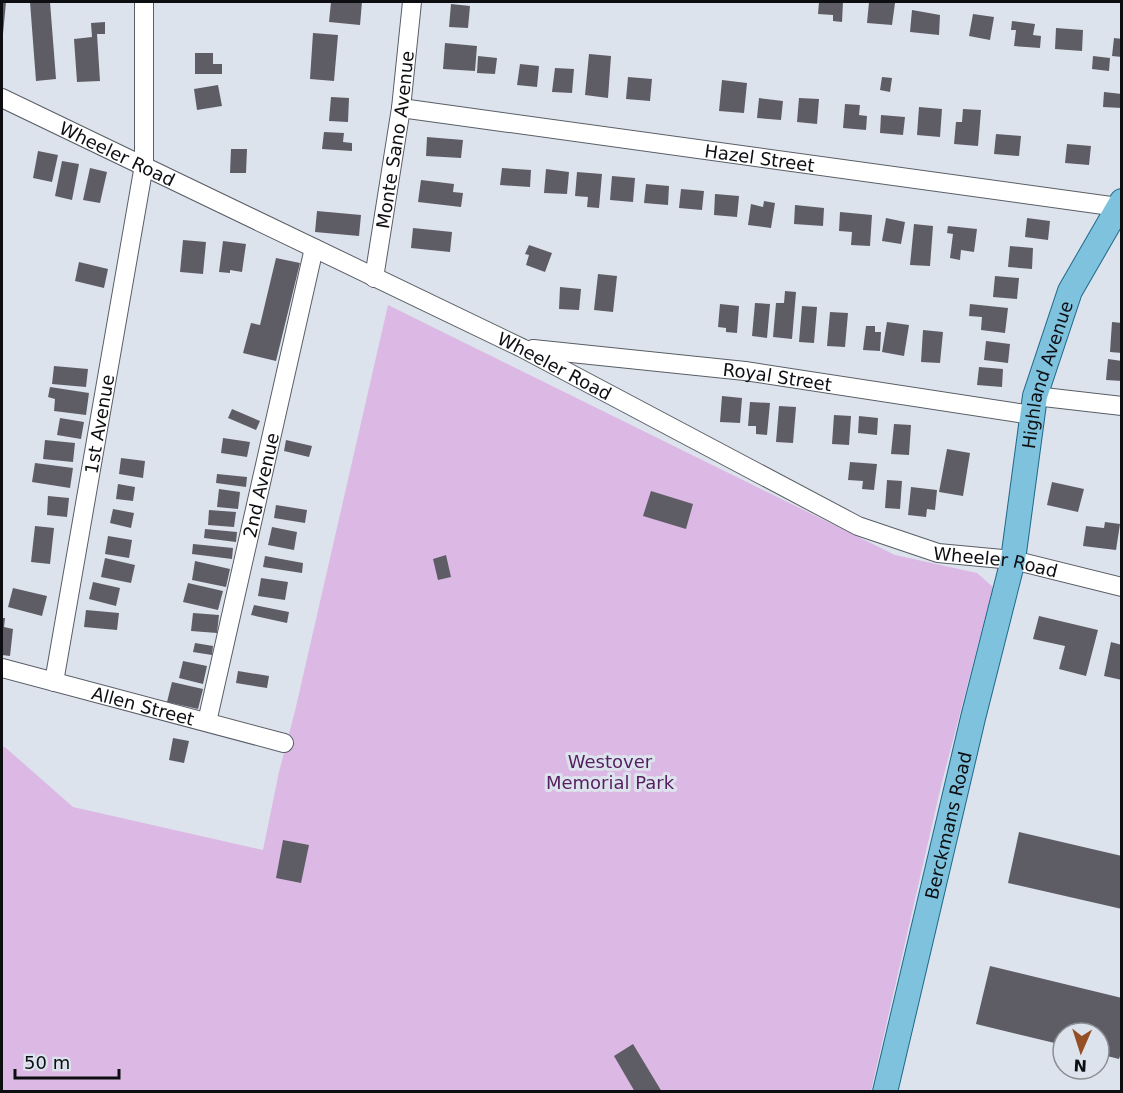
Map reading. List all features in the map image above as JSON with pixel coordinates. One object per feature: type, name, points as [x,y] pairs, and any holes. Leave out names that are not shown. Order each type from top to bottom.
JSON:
[{"type":"main road","name":"Highland Avenue","points":[[1013,560],[1033,406],[1070,291],[1120,204]]},
{"type":"main road","name":"Berckmans Road","points":[[885,1092],[976,706],[1013,560]]},
{"type":"street","name":"1st Avenue","points":[[54,682],[144,165],[144,2]]},
{"type":"street","name":"Monte Sano Avenue","points":[[374,278],[401,108],[412,2]]},
{"type":"street","name":"Wheeler Road","points":[[2,98],[522,348],[858,526],[938,553],[1013,560],[1122,587]]},
{"type":"street","name":"Hazel Street","points":[[401,108],[1120,204]]},
{"type":"street","name":"2nd Avenue","points":[[207,722],[314,248]]},
{"type":"street","name":"Royal Street","points":[[522,348],[745,371],[1033,406],[1122,406]]},
{"type":"street","name":"Allen Street","points":[[2,668],[284,743]]},
{"type":"green space","name":"Westover Memorial Park","points":[[388,305],[895,555],[977,573],[993,587],[941,786],[871,1091],[2,1092],[2,746],[73,807],[263,850],[279,772]]},
{"type":"building","points":[[2,2],[6,2],[3,34],[2,34]]},
{"type":"building","points":[[30,2],[50,2],[56,79],[36,81]]},
{"type":"building","points":[[331,2],[362,2],[360,25],[329,22]]},
{"type":"building","points":[[819,2],[843,2],[842,22],[833,21],[833,15],[818,14]]},
{"type":"building","points":[[869,2],[895,3],[892,25],[867,23]]},
{"type":"building","points":[[451,4],[470,6],[468,28],[449,27]]},
{"type":"building","points":[[912,10],[940,15],[939,35],[910,32]]},
{"type":"building","points":[[973,14],[994,17],[990,40],[969,36]]},
{"type":"building","points":[[1012,21],[1035,24],[1033,35],[1041,36],[1040,48],[1014,46],[1016,30],[1011,30]]},
{"type":"building","points":[[105,22],[105,34],[97,34],[100,81],[77,82],[74,39],[92,37],[91,23]]},
{"type":"building","points":[[1056,28],[1083,30],[1082,51],[1055,49]]},
{"type":"building","points":[[313,33],[338,35],[334,81],[310,79]]},
{"type":"building","points":[[1114,38],[1122,39],[1122,57],[1112,56]]},
{"type":"building","points":[[445,43],[477,46],[475,71],[443,69]]},
{"type":"building","points":[[195,53],[213,53],[213,64],[222,64],[222,74],[195,74]]},
{"type":"building","points":[[589,54],[611,56],[608,98],[585,95]]},
{"type":"building","points":[[478,56],[497,58],[495,74],[477,73]]},
{"type":"building","points":[[1093,56],[1110,58],[1109,71],[1092,69]]},
{"type":"building","points":[[520,64],[539,66],[537,87],[517,85]]},
{"type":"building","points":[[555,68],[574,69],[572,93],[552,92]]},
{"type":"building","points":[[628,77],[652,79],[650,101],[626,99]]},
{"type":"building","points":[[882,77],[892,78],[890,92],[880,90]]},
{"type":"building","points":[[722,80],[747,83],[744,113],[719,111]]},
{"type":"building","points":[[218,85],[222,106],[197,110],[194,89]]},
{"type":"building","points":[[1104,92],[1122,94],[1122,108],[1103,107]]},
{"type":"building","points":[[331,97],[349,98],[348,122],[329,121]]},
{"type":"building","points":[[759,98],[783,101],[781,120],[757,118]]},
{"type":"building","points":[[799,98],[819,99],[817,124],[797,122]]},
{"type":"building","points":[[845,104],[860,105],[859,115],[867,116],[866,130],[843,128]]},
{"type":"building","points":[[919,107],[942,109],[940,137],[917,135]]},
{"type":"building","points":[[963,109],[981,110],[978,146],[954,144],[956,122],[962,122]]},
{"type":"building","points":[[881,115],[905,117],[903,135],[880,133]]},
{"type":"building","points":[[324,132],[344,133],[343,142],[352,143],[352,151],[322,149]]},
{"type":"building","points":[[996,134],[1021,136],[1019,156],[994,154]]},
{"type":"building","points":[[427,137],[463,140],[461,158],[426,156]]},
{"type":"building","points":[[1067,144],[1091,146],[1089,165],[1065,163]]},
{"type":"building","points":[[231,149],[247,149],[246,173],[230,173]]},
{"type":"building","points":[[38,151],[58,155],[52,182],[33,178]]},
{"type":"building","points":[[62,161],[79,164],[72,200],[55,196]]},
{"type":"building","points":[[90,168],[107,172],[100,203],[83,200]]},
{"type":"building","points":[[502,168],[531,170],[530,187],[500,185]]},
{"type":"building","points":[[546,169],[569,172],[567,194],[544,193]]},
{"type":"building","points":[[577,172],[602,174],[599,208],[587,207],[588,197],[575,196]]},
{"type":"building","points":[[612,176],[635,178],[633,202],[610,200]]},
{"type":"building","points":[[421,180],[454,184],[453,192],[463,193],[461,207],[418,202]]},
{"type":"building","points":[[646,184],[669,186],[668,205],[644,203]]},
{"type":"building","points":[[681,189],[704,191],[702,210],[679,208]]},
{"type":"building","points":[[715,194],[739,196],[737,217],[714,215]]},
{"type":"building","points":[[764,201],[775,203],[771,228],[748,225],[751,204],[763,207]]},
{"type":"building","points":[[795,205],[824,208],[823,226],[794,224]]},
{"type":"building","points":[[317,211],[361,215],[359,236],[315,232]]},
{"type":"building","points":[[840,212],[872,215],[870,246],[851,245],[852,232],[839,231]]},
{"type":"building","points":[[886,218],[905,222],[901,244],[882,241]]},
{"type":"building","points":[[1027,218],[1050,221],[1048,240],[1025,237]]},
{"type":"building","points":[[914,224],[933,226],[930,266],[910,265]]},
{"type":"building","points":[[948,226],[977,229],[974,252],[961,250],[960,260],[950,258],[953,234],[947,233]]},
{"type":"building","points":[[413,228],[452,232],[450,252],[411,248]]},
{"type":"building","points":[[183,240],[206,242],[203,274],[180,272]]},
{"type":"building","points":[[223,241],[246,244],[242,272],[230,270],[230,273],[219,272]]},
{"type":"building","points":[[529,245],[552,253],[545,272],[526,265],[529,255],[525,254]]},
{"type":"building","points":[[1010,246],[1033,248],[1032,269],[1008,267]]},
{"type":"building","points":[[276,258],[300,263],[276,361],[243,353],[251,323],[260,325]]},
{"type":"building","points":[[79,262],[108,269],[104,288],[75,281]]},
{"type":"building","points":[[598,274],[617,276],[613,312],[594,310]]},
{"type":"building","points":[[995,276],[1019,278],[1017,299],[993,297]]},
{"type":"building","points":[[560,287],[581,289],[579,310],[559,309]]},
{"type":"building","points":[[785,291],[796,292],[792,339],[773,337],[776,303],[784,303]]},
{"type":"building","points":[[755,303],[770,304],[767,338],[752,336]]},
{"type":"building","points":[[720,304],[739,306],[737,333],[726,332],[726,328],[718,327]]},
{"type":"building","points":[[970,304],[1008,308],[1005,333],[981,330],[982,317],[969,316]]},
{"type":"building","points":[[802,306],[817,307],[814,343],[799,342]]},
{"type":"building","points":[[830,312],[848,313],[845,347],[827,346]]},
{"type":"building","points":[[887,322],[909,325],[904,356],[882,352]]},
{"type":"building","points":[[1112,322],[1122,323],[1122,353],[1110,352]]},
{"type":"building","points":[[866,326],[875,326],[875,332],[881,332],[880,351],[863,350]]},
{"type":"building","points":[[923,330],[943,332],[940,363],[921,362]]},
{"type":"building","points":[[986,341],[1010,344],[1008,363],[984,360]]},
{"type":"building","points":[[1108,359],[1122,361],[1122,381],[1106,380]]},
{"type":"building","points":[[54,366],[88,369],[86,387],[52,384]]},
{"type":"building","points":[[979,367],[1003,369],[1002,387],[977,385]]},
{"type":"building","points":[[50,387],[89,393],[86,415],[54,411],[55,399],[48,397]]},
{"type":"building","points":[[722,396],[742,398],[740,423],[720,422]]},
{"type":"building","points":[[750,402],[770,403],[767,435],[756,434],[756,426],[748,426]]},
{"type":"building","points":[[779,406],[796,407],[793,443],[776,442]]},
{"type":"building","points":[[232,409],[260,421],[256,430],[228,418]]},
{"type":"building","points":[[834,415],[851,416],[849,445],[832,444]]},
{"type":"building","points":[[859,416],[878,418],[877,435],[858,433]]},
{"type":"building","points":[[60,418],[84,422],[81,439],[57,435]]},
{"type":"building","points":[[894,424],[911,425],[909,455],[891,454]]},
{"type":"building","points":[[223,438],[250,442],[247,457],[221,453]]},
{"type":"building","points":[[45,440],[75,443],[73,462],[43,459]]},
{"type":"building","points":[[286,440],[312,446],[309,457],[284,451]]},
{"type":"building","points":[[947,449],[970,453],[963,496],[939,492]]},
{"type":"building","points":[[121,458],[145,461],[143,478],[119,474]]},
{"type":"building","points":[[850,462],[877,464],[874,490],[862,489],[863,481],[848,480]]},
{"type":"building","points":[[35,463],[73,468],[70,488],[32,482]]},
{"type":"building","points":[[217,474],[247,477],[246,487],[216,483]]},
{"type":"building","points":[[887,480],[902,481],[900,509],[885,508]]},
{"type":"building","points":[[1052,482],[1084,489],[1078,512],[1047,505]]},
{"type":"building","points":[[118,484],[135,487],[133,501],[116,499]]},
{"type":"building","points":[[911,487],[937,490],[935,510],[927,509],[926,517],[908,515]]},
{"type":"building","points":[[219,489],[240,492],[238,509],[217,507]]},
{"type":"building","points":[[651,491],[693,504],[686,529],[643,516]]},
{"type":"building","points":[[48,496],[69,498],[67,517],[47,515]]},
{"type":"building","points":[[276,505],[307,510],[305,523],[274,518]]},
{"type":"building","points":[[113,509],[134,513],[131,528],[110,523]]},
{"type":"building","points":[[209,510],[236,512],[234,527],[208,525]]},
{"type":"building","points":[[1105,522],[1120,524],[1116,550],[1083,546],[1086,526],[1104,528]]},
{"type":"building","points":[[35,526],[54,528],[50,564],[31,562]]},
{"type":"building","points":[[272,527],[297,532],[294,550],[268,545]]},
{"type":"building","points":[[205,529],[237,532],[236,542],[204,538]]},
{"type":"building","points":[[108,536],[132,540],[129,558],[105,554]]},
{"type":"building","points":[[193,544],[233,548],[232,559],[192,554]]},
{"type":"building","points":[[446,555],[451,577],[438,580],[433,559]]},
{"type":"building","points":[[265,556],[303,563],[302,573],[263,567]]},
{"type":"building","points":[[105,558],[135,565],[131,583],[101,577]]},
{"type":"building","points":[[195,561],[230,569],[226,587],[192,580]]},
{"type":"building","points":[[261,578],[288,582],[285,600],[258,596]]},
{"type":"building","points":[[93,582],[120,588],[116,606],[89,599]]},
{"type":"building","points":[[188,583],[223,591],[218,610],[183,602]]},
{"type":"building","points":[[13,588],[47,596],[42,616],[8,607]]},
{"type":"building","points":[[254,605],[289,612],[287,623],[251,615]]},
{"type":"building","points":[[86,610],[119,613],[117,630],[84,627]]},
{"type":"building","points":[[193,613],[219,615],[217,633],[191,631]]},
{"type":"building","points":[[1039,616],[1098,630],[1086,676],[1059,669],[1065,646],[1033,639]]},
{"type":"building","points":[[2,618],[5,618],[4,627],[13,629],[10,656],[2,655]]},
{"type":"building","points":[[1111,642],[1122,645],[1122,680],[1104,676]]},
{"type":"building","points":[[195,643],[213,646],[212,655],[193,652]]},
{"type":"building","points":[[183,661],[207,666],[203,684],[179,678]]},
{"type":"building","points":[[238,671],[269,676],[267,688],[236,683]]},
{"type":"building","points":[[172,682],[203,689],[198,709],[167,702]]},
{"type":"building","points":[[173,738],[189,741],[184,763],[169,760]]},
{"type":"building","points":[[1019,832],[1122,856],[1122,909],[1008,883]]},
{"type":"building","points":[[283,840],[309,845],[301,883],[276,878]]},
{"type":"building","points":[[990,966],[1122,998],[1122,1050],[1119,1059],[1111,1057],[1111,1021],[1051,1021],[1051,1042],[976,1024]]},
{"type":"building","points":[[633,1044],[662,1092],[635,1092],[614,1056]]}]
